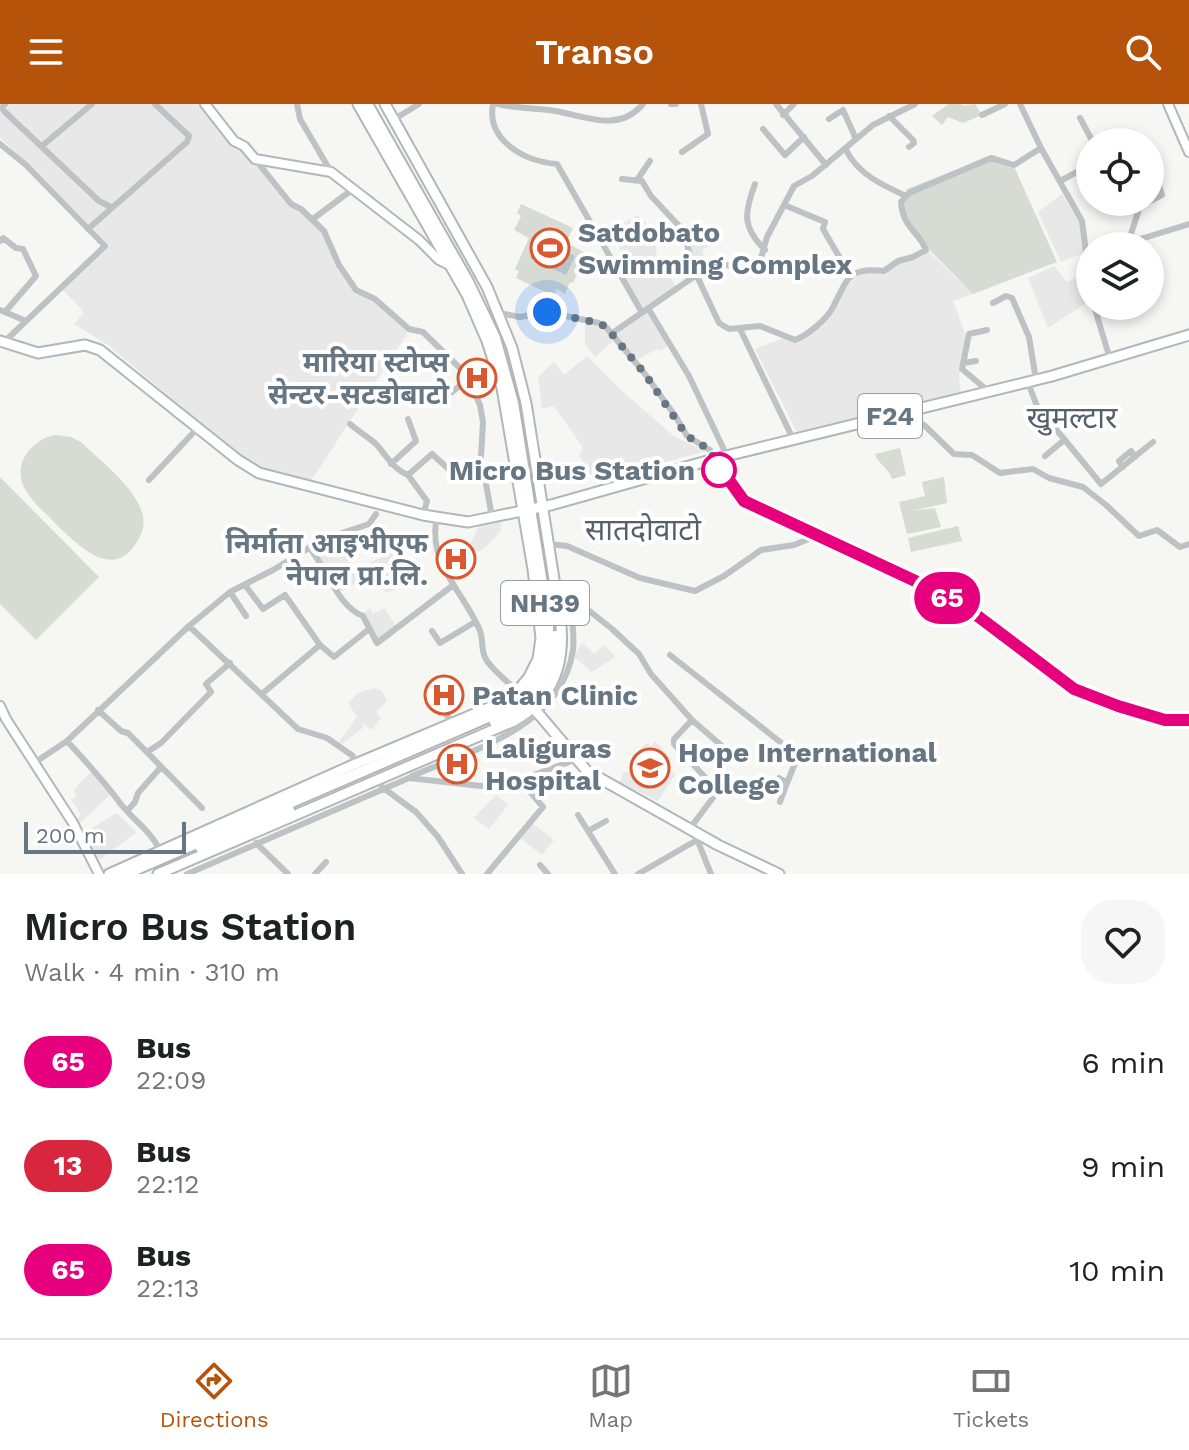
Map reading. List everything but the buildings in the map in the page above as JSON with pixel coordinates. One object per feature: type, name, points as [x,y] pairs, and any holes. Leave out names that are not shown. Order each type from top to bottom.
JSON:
[{"type":"highway","name":"NH39","points":[[367,104],[489,325],[510,389],[533,509]]},
{"type":"highway","name":"NH39","points":[[139,874],[498,721],[528,703],[540,675],[549,641],[515,385],[496,326],[471,274],[374,104]]},
{"type":"highway","name":"NH39","points":[[125,874],[528,703]]},
{"type":"main road","points":[[158,874],[379,783],[501,727],[528,703],[547,692],[560,667],[563,641],[549,544],[533,509],[496,366],[479,321],[451,266],[358,104]]},
{"type":"main road","points":[[385,104],[499,313],[522,385],[533,509]]},
{"type":"main road","name":"F24","points":[[533,509],[714,459],[1032,381],[1189,335]]},
{"type":"main road","points":[[2,342],[38,353],[85,345],[100,350],[245,465],[267,476],[423,515],[468,522],[533,509]]},
{"type":"main road","points":[[714,459],[744,501],[926,586],[971,611],[1082,693],[1165,720],[1189,720]]},
{"type":"main road","points":[[109,874],[498,704],[528,703]]},
{"type":"main road","points":[[528,703],[587,771],[695,833],[779,874]]},
{"type":"street","points":[[5,104],[2,108],[5,112],[99,201],[111,207]]},
{"type":"street","points":[[42,146],[92,104]]},
{"type":"street","points":[[88,229],[187,142],[189,136],[155,104]]},
{"type":"street","points":[[205,104],[291,204],[313,219],[330,240],[339,265],[356,290],[381,304],[409,329],[423,332],[457,364],[468,379],[480,405],[483,422],[481,457],[492,517]]},
{"type":"street","points":[[297,104],[300,119],[331,172],[419,240],[439,260],[451,266]]},
{"type":"street","points":[[393,120],[419,104]]},
{"type":"street","points":[[643,104],[635,114],[619,120],[581,118],[551,107],[496,104],[492,118],[505,143],[514,151],[539,163],[557,164],[644,310],[689,376],[727,456]]},
{"type":"street","points":[[682,152],[708,134],[701,104]]},
{"type":"street","points":[[776,104],[826,165]]},
{"type":"street","points":[[783,115],[794,104]]},
{"type":"street","points":[[611,334],[696,274],[719,263],[747,270],[759,265],[767,237],[794,186],[846,150],[873,125],[915,104]]},
{"type":"street","points":[[982,115],[1005,104]]},
{"type":"street","points":[[1020,104],[1082,221],[1084,232]]},
{"type":"street","points":[[1168,104],[1189,152]]},
{"type":"street","points":[[829,119],[843,110],[856,139]]},
{"type":"street","points":[[889,116],[913,140],[909,147]]},
{"type":"street","points":[[1080,118],[1085,128]]},
{"type":"street","points":[[763,129],[785,155],[804,137]]},
{"type":"street","points":[[0,144],[26,165],[105,246],[2,342]]},
{"type":"street","points":[[622,179],[642,181],[651,196],[682,229],[696,274],[719,323],[729,329],[760,326],[785,338],[800,338],[831,310],[838,292],[851,277],[862,270],[884,271],[898,261],[926,250],[907,227],[901,208],[906,196],[991,158],[1014,165],[1041,148]]},
{"type":"street","points":[[846,150],[854,166],[906,196]]},
{"type":"street","points":[[255,159],[331,172]]},
{"type":"street","points":[[637,180],[650,161]]},
{"type":"street","points":[[1060,181],[1076,172]]},
{"type":"street","points":[[755,184],[746,217],[752,237],[765,250]]},
{"type":"street","points":[[313,219],[353,189]]},
{"type":"street","points":[[784,205],[825,222],[823,229],[851,277]]},
{"type":"street","points":[[1163,232],[1189,224]]},
{"type":"street","points":[[0,241],[3,238],[16,248],[23,249],[36,276],[2,311],[26,321]]},
{"type":"street","points":[[993,303],[1006,296],[1012,298],[1029,337],[1036,405],[1101,484],[1123,467],[1119,461],[1131,451],[1135,457],[1153,442]]},
{"type":"street","points":[[499,313],[520,317],[547,312],[599,323],[645,374],[687,436],[710,450],[714,459]]},
{"type":"street","points":[[1098,320],[1110,359]]},
{"type":"street","points":[[740,329],[794,441]]},
{"type":"street","points":[[987,330],[969,334],[963,363],[965,373],[987,390]]},
{"type":"street","points":[[963,363],[976,361]]},
{"type":"street","points":[[452,392],[468,379]]},
{"type":"street","points":[[901,414],[924,425],[954,454],[972,455],[1000,473],[1033,469],[1049,478],[1083,487],[1139,536],[1157,530],[1180,547],[1189,544]]},
{"type":"street","points":[[391,464],[416,441],[408,419]]},
{"type":"street","points":[[350,424],[422,491],[427,501],[423,515]]},
{"type":"street","points":[[149,480],[194,432],[201,431]]},
{"type":"street","points":[[1045,456],[1063,441]]},
{"type":"street","points":[[408,475],[432,454],[455,475],[481,457]]},
{"type":"street","points":[[34,763],[67,741],[189,626],[230,592],[324,539],[369,524],[376,514]]},
{"type":"street","points":[[437,518],[437,548],[452,586],[481,634],[480,648],[484,657],[528,703]]},
{"type":"street","points":[[549,544],[567,546],[640,578],[695,591],[724,576],[761,550],[794,545],[816,536]]},
{"type":"street","points":[[309,547],[336,590],[356,614],[363,616],[377,643],[452,586]]},
{"type":"street","points":[[245,585],[263,609],[285,595],[320,645],[334,657],[369,629]]},
{"type":"street","points":[[230,592],[246,616]]},
{"type":"street","points":[[187,874],[361,800],[379,783],[409,778],[503,736],[528,703],[552,700],[569,665],[573,642],[569,595]]},
{"type":"street","points":[[558,604],[569,595]]},
{"type":"street","points":[[569,595],[639,654],[651,674],[692,720],[737,759]]},
{"type":"street","points":[[432,631],[440,643],[475,622]]},
{"type":"street","points":[[189,626],[298,729],[327,738],[353,756],[353,765]]},
{"type":"street","points":[[263,693],[320,645]]},
{"type":"street","points":[[670,655],[798,756],[780,802]]},
{"type":"street","points":[[147,752],[168,736],[211,692],[206,684],[230,663]]},
{"type":"street","points":[[427,695],[454,723]]},
{"type":"street","points":[[0,722],[1,708]]},
{"type":"street","points":[[1,708],[73,823],[99,874]]},
{"type":"street","points":[[98,710],[121,731],[128,733],[202,808]]},
{"type":"street","points":[[638,874],[695,833],[718,791],[674,744],[674,739],[692,720]]},
{"type":"street","points":[[67,741],[115,793],[127,811],[153,835],[160,850]]},
{"type":"street","points":[[409,778],[481,786],[520,780],[577,759]]},
{"type":"street","points":[[127,811],[161,767]]},
{"type":"street","points":[[779,778],[787,783]]},
{"type":"street","points":[[487,874],[543,807],[520,780]]},
{"type":"street","points":[[379,783],[416,812],[438,837],[462,874]]},
{"type":"street","points":[[578,815],[615,874]]},
{"type":"street","points":[[588,831],[606,821]]},
{"type":"street","points":[[695,833],[711,874]]},
{"type":"street","points":[[256,843],[288,874]]},
{"type":"street","points":[[315,874],[326,862]]},
{"type":"street","points":[[540,865],[548,874]]},
{"type":"shaded area","points":[[0,104],[199,104],[232,144],[242,148],[323,232],[353,287],[372,297],[407,330],[309,484],[267,473],[245,460],[108,345],[74,324],[84,312],[61,288],[109,245],[0,138]]},
{"type":"shaded area","points":[[949,104],[975,104],[982,115],[963,123],[948,117],[942,125],[932,116]]},
{"type":"shaded area","points":[[994,155],[1012,162],[1057,262],[973,294],[908,228],[901,202],[907,189]]},
{"type":"shaded area","points":[[1062,194],[1080,223],[1081,232],[1076,232],[1076,256],[1061,262],[1038,212]]},
{"type":"shaded area","name":"Satdobato Swimming Complex","points":[[521,204],[573,228],[566,243],[586,253],[565,294],[557,289],[554,296],[516,278],[519,271],[515,269],[529,238],[514,230],[521,216],[517,213]]},
{"type":"shaded area","points":[[637,215],[647,224],[643,230],[648,232],[656,247],[657,261],[661,262],[677,288],[641,309],[624,278],[644,270],[637,259],[630,261],[619,248],[623,246],[612,231]]},
{"type":"shaded area","points":[[712,229],[718,243],[702,250],[706,261],[697,267],[687,241]]},
{"type":"shaded area","points":[[538,239],[575,256],[566,275],[530,258]]},
{"type":"shaded area","points":[[927,250],[973,294],[953,301],[966,336],[959,378],[961,393],[797,432],[755,349],[784,338],[796,342],[812,332],[840,293],[859,274],[884,273],[898,262],[921,257]]},
{"type":"shaded area","points":[[1054,266],[1067,282],[1076,278],[1076,310],[1048,328],[1028,278]]},
{"type":"shaded area","points":[[647,310],[669,345],[636,360],[615,336]]},
{"type":"shaded area","points":[[585,324],[598,324],[613,341],[595,357],[585,344]]},
{"type":"shaded area","points":[[587,356],[675,437],[707,451],[594,481],[579,455],[583,448],[566,423],[553,406],[542,409],[538,377],[554,362],[564,375]]},
{"type":"shaded area","points":[[55,435],[81,442],[124,484],[141,509],[144,522],[141,534],[132,549],[121,558],[110,560],[87,551],[55,523],[23,485],[21,468],[27,452],[39,441]]},
{"type":"shaded area","points":[[900,448],[906,475],[892,479],[875,454]]},
{"type":"shaded area","points":[[0,477],[99,577],[36,640],[0,604]]},
{"type":"shaded area","points":[[944,477],[947,503],[912,511],[935,508],[941,527],[907,534],[899,502],[925,496],[922,482]]},
{"type":"shaded area","points":[[500,520],[501,531],[484,549],[478,552],[469,547],[479,525]]},
{"type":"shaded area","points":[[958,526],[962,541],[911,552],[908,538]]},
{"type":"shaded area","points":[[322,541],[327,549],[347,544],[350,555],[347,556],[363,580],[341,591],[337,589],[312,548]]},
{"type":"shaded area","points":[[392,552],[395,558],[387,563],[389,567],[393,565],[403,586],[386,593],[369,563]]},
{"type":"shaded area","points":[[370,608],[373,614],[384,608],[397,627],[377,642],[362,614]]},
{"type":"shaded area","points":[[582,642],[594,654],[604,645],[615,657],[592,672],[574,657]]},
{"type":"shaded area","name":"Patan Clinic","points":[[442,674],[464,691],[446,712],[423,692]]},
{"type":"shaded area","points":[[374,688],[382,691],[387,701],[376,712],[381,718],[371,730],[362,722],[364,727],[342,744],[339,742],[357,717],[348,703],[358,693]]},
{"type":"shaded area","name":"Hope International College","points":[[655,741],[672,759],[667,765],[675,775],[658,801],[619,782],[624,772],[628,772],[633,757],[646,743],[651,746]]},
{"type":"shaded area","points":[[92,771],[112,793],[77,826],[75,820],[81,815],[71,799],[77,796],[73,790]]},
{"type":"shaded area","points":[[496,795],[508,805],[489,829],[474,818]]},
{"type":"shaded area","points":[[116,813],[137,832],[95,863],[80,836]]},
{"type":"shaded area","points":[[532,823],[554,840],[542,855],[520,838]]},
{"type":"bus line","name":"65","points":[[714,459],[744,501],[926,586],[971,611],[1074,689],[1165,720],[1189,720]]},
{"type":"place","name":"Satdobato Swimming Complex","points":[[550,248]]},
{"type":"place","name":"मारिया स्टोप्स सेन्टर-सटडोबाटो","points":[[477,378]]},
{"type":"place","name":"Micro Bus Station","points":[[719,470]]},
{"type":"place","name":"निर्माता आइभीएफ नेपाल प्रा.लि.","points":[[456,559]]},
{"type":"place","name":"Patan Clinic","points":[[444,695]]},
{"type":"place","name":"Laliguras Hospital","points":[[457,764]]},
{"type":"place","name":"Hope International College","points":[[650,768]]},
{"type":"district","name":"खुमल्टार","points":[[1072,417]]},
{"type":"district","name":"सातदोवाटो","points":[[643,529]]},
{"type":"route","points":[[547,312],[606,327],[645,374],[687,436],[710,450],[719,470]]}]
